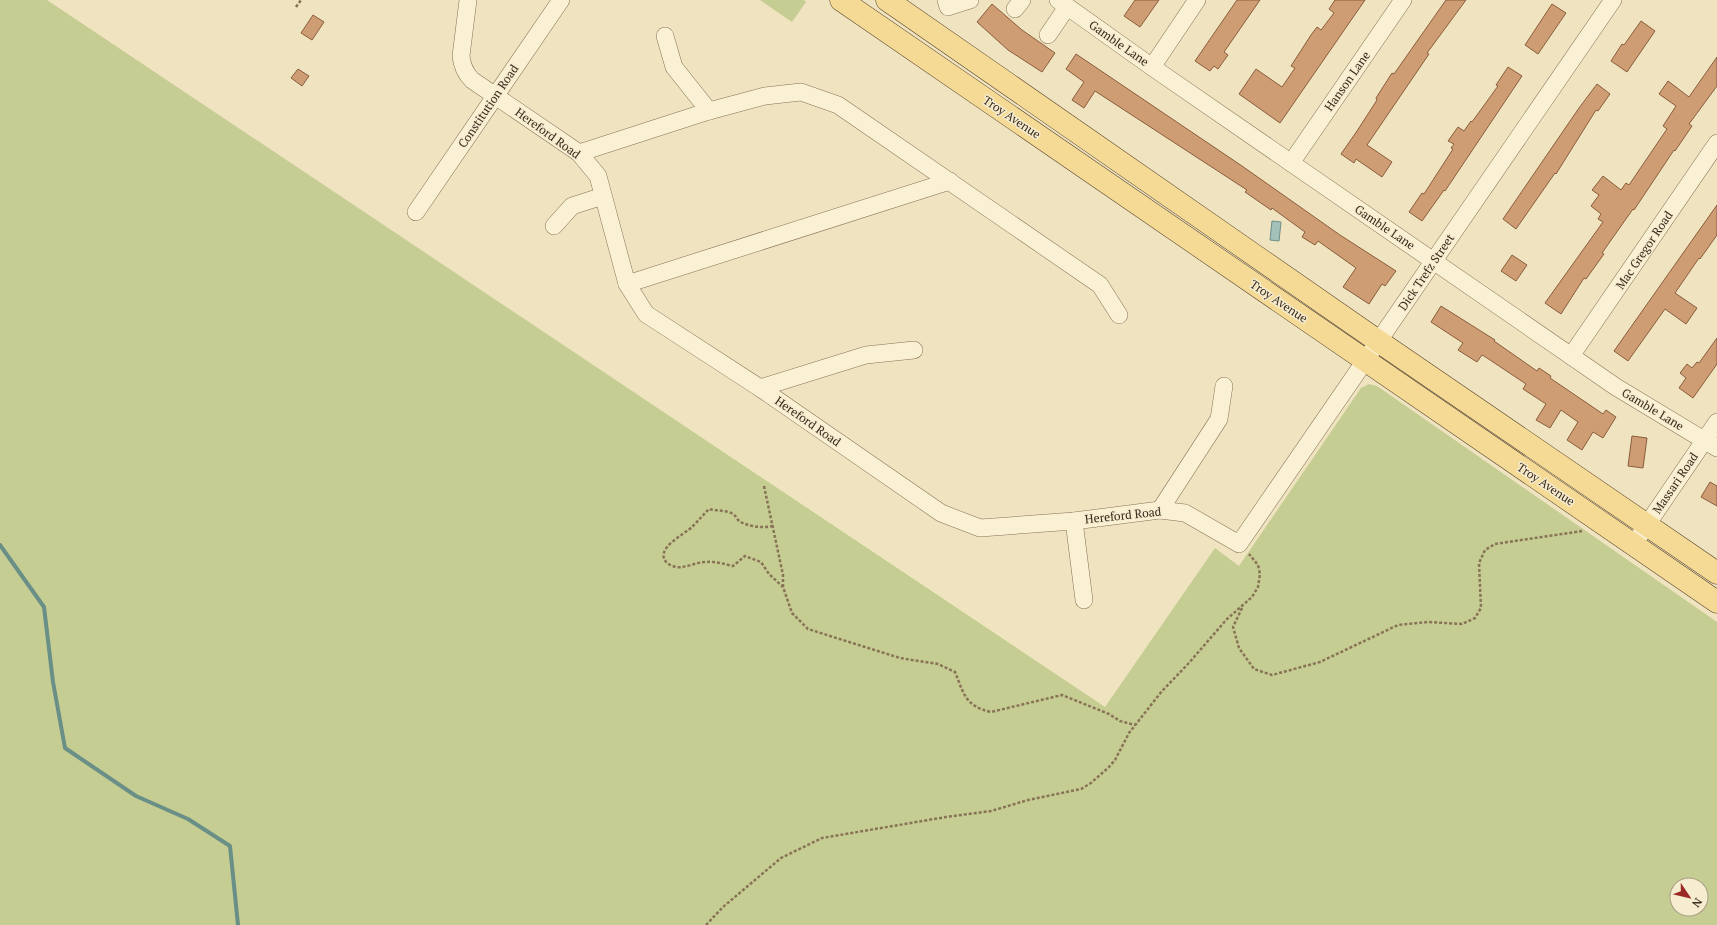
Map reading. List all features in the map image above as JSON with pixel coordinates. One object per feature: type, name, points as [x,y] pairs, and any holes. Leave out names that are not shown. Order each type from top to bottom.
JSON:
[{"type":"main road","name":"Troy Avenue","points":[[841,0],[1717,602]]},
{"type":"main road","name":"Troy Avenue","points":[[887,0],[1378,341],[1717,572]]},
{"type":"street","name":"Hereford Road","points":[[468,0],[461,56],[462,65],[466,74],[472,80],[579,153],[598,176],[627,284],[646,314],[760,388],[941,513],[980,528],[1074,521],[1160,510],[1185,513],[1239,544]]},
{"type":"street","name":"Constitution Road","points":[[416,212],[561,0]]},
{"type":"street","points":[[946,0],[948,7],[970,0]]},
{"type":"street","points":[[1152,66],[1197,0]]},
{"type":"street","name":"Hanson Lane","points":[[1291,163],[1403,0]]},
{"type":"street","name":"Dick Trefz Street","points":[[1239,544],[1613,0]]},
{"type":"street","points":[[1048,35],[1062,4]]},
{"type":"street","name":"Gamble Lane","points":[[1062,4],[1616,387],[1710,444]]},
{"type":"street","points":[[665,36],[674,67],[709,110]]},
{"type":"street","points":[[579,153],[709,110],[765,96],[801,92],[838,105],[1100,285],[1119,315]]},
{"type":"street","name":"Mac Gregor Road","points":[[1572,356],[1717,144]]},
{"type":"street","points":[[627,284],[950,182]]},
{"type":"street","points":[[554,226],[572,206],[603,196]]},
{"type":"street","points":[[760,388],[866,355],[914,350]]},
{"type":"street","points":[[1160,510],[1219,419],[1224,386]]},
{"type":"street","name":"Massari Road","points":[[1634,544],[1710,444],[1717,422]]},
{"type":"street","points":[[1074,521],[1084,600]]},
{"type":"path","points":[[296,8],[301,0]]},
{"type":"path","points":[[764,486],[783,575],[783,587],[792,613],[808,629],[900,658],[938,664],[955,672],[964,697],[968,702],[980,709],[991,712],[1062,695],[1108,714],[1120,721],[1135,725]]},
{"type":"path","points":[[773,526],[759,527],[749,525],[738,520],[733,514],[709,509],[691,529],[670,544],[664,551],[664,558],[667,563],[681,568],[705,562],[716,562],[733,566],[745,556],[761,562],[769,574],[783,587]]},
{"type":"path","points":[[1243,605],[1233,627],[1239,648],[1254,669],[1272,675],[1320,662],[1398,625],[1428,622],[1462,624],[1475,618],[1481,608],[1479,563],[1485,550],[1495,544],[1586,531]]},
{"type":"path","points":[[706,925],[723,907],[781,858],[822,838],[991,811],[1028,800],[1081,789],[1109,767],[1115,760],[1129,733],[1162,691],[1188,664],[1227,619],[1252,597],[1258,587],[1260,574],[1258,564],[1239,544]]},
{"type":"green space","points":[[0,0],[47,0],[1105,707],[1215,548],[1239,566],[1361,388],[1369,384],[1377,386],[1717,622],[1717,925],[0,925]]},
{"type":"green space","points":[[760,0],[804,0],[806,2],[792,22]]},
{"type":"water","points":[[1272,221],[1281,222],[1279,241],[1270,240]]},
{"type":"building","points":[[1135,0],[1159,0],[1140,27],[1124,16]]},
{"type":"building","points":[[1237,0],[1260,0],[1224,52],[1228,55],[1218,69],[1214,66],[1210,71],[1195,61]]},
{"type":"building","points":[[1335,0],[1365,0],[1280,123],[1239,94],[1256,69],[1282,87],[1295,68],[1291,66],[1311,35],[1317,27],[1321,30],[1334,13],[1329,9]]},
{"type":"building","points":[[1446,0],[1466,0],[1427,53],[1429,54],[1367,145],[1392,162],[1382,177],[1356,159],[1354,163],[1341,154],[1377,100],[1376,98],[1392,73],[1394,74]]},
{"type":"building","points":[[992,4],[1022,30],[1055,53],[1042,72],[1008,50],[977,22]]},
{"type":"building","points":[[1552,4],[1566,13],[1538,54],[1525,45]]},
{"type":"building","points":[[313,15],[324,22],[312,40],[301,33]]},
{"type":"building","points":[[1641,21],[1655,31],[1627,72],[1611,61],[1622,44],[1624,45]]},
{"type":"building","points":[[1076,54],[1242,166],[1340,235],[1396,271],[1385,286],[1382,284],[1369,304],[1343,287],[1356,268],[1318,241],[1315,245],[1302,237],[1305,232],[1272,208],[1271,210],[1245,192],[1247,190],[1095,91],[1084,108],[1072,100],[1084,82],[1066,69]]},
{"type":"building","points":[[1717,57],[1717,86],[1689,124],[1692,126],[1675,151],[1674,150],[1634,210],[1633,209],[1602,253],[1604,254],[1586,279],[1584,278],[1561,314],[1545,303],[1603,222],[1598,219],[1601,214],[1591,206],[1599,195],[1592,190],[1603,176],[1621,190],[1626,183],[1629,185],[1667,129],[1663,126],[1676,106],[1659,94],[1668,81],[1689,97]]},
{"type":"building","points":[[1508,67],[1522,76],[1445,191],[1444,190],[1422,221],[1409,212],[1422,193],[1424,194],[1453,149],[1451,148],[1454,144],[1448,141],[1458,127],[1464,131],[1471,121],[1472,122],[1498,86],[1496,85]]},
{"type":"building","points":[[298,69],[309,76],[302,86],[291,78]]},
{"type":"building","points":[[1597,84],[1610,94],[1598,111],[1596,110],[1556,174],[1555,173],[1516,229],[1503,219]]},
{"type":"building","points":[[1717,205],[1717,235],[1675,293],[1697,308],[1686,324],[1665,309],[1628,361],[1614,351]]},
{"type":"building","points":[[1512,255],[1527,265],[1516,281],[1501,271]]},
{"type":"building","points":[[1441,306],[1495,340],[1494,341],[1537,371],[1539,368],[1551,376],[1550,378],[1603,414],[1606,410],[1616,417],[1603,438],[1593,432],[1582,450],[1567,440],[1578,422],[1561,410],[1550,428],[1536,420],[1546,404],[1523,389],[1526,384],[1482,355],[1477,362],[1458,350],[1463,343],[1431,322]]},
{"type":"building","points":[[1717,338],[1717,364],[1693,398],[1679,388],[1686,378],[1680,373],[1687,364],[1692,368],[1697,362],[1699,363]]},
{"type":"building","points":[[1632,436],[1647,438],[1643,468],[1628,466]]},
{"type":"building","points":[[1710,482],[1717,486],[1717,506],[1701,497]]},
{"type":"waterway","points":[[0,545],[44,607],[53,682],[65,748],[136,796],[188,819],[230,846],[238,925]]}]
